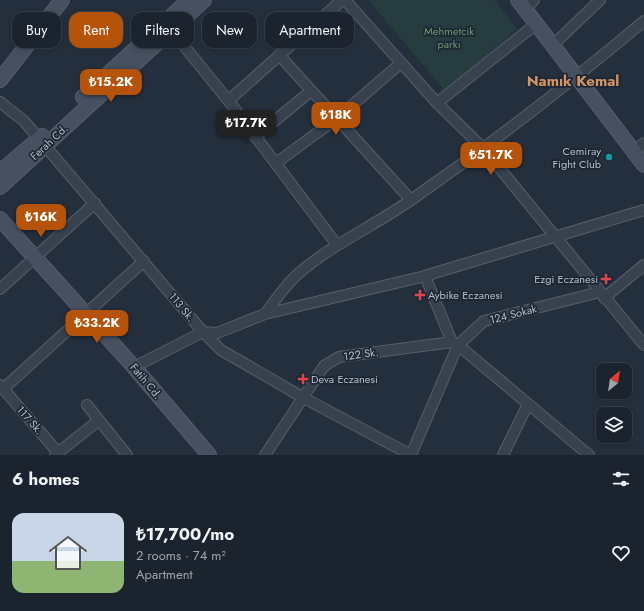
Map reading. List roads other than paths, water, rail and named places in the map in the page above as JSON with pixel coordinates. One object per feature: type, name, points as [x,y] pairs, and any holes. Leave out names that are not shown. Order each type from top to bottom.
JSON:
[{"type":"street","points":[[0,80],[62,0]]},
{"type":"street","name":"Ferah Cd.","points":[[0,187],[42,142],[189,0]]},
{"type":"street","name":"Ferah Cd.","points":[[191,12],[204,0]]},
{"type":"street","points":[[229,100],[343,0],[437,103],[482,148],[644,345]]},
{"type":"street","points":[[552,46],[600,0]]},
{"type":"street","points":[[526,3],[536,24],[552,46],[577,78],[639,148],[644,165]]},
{"type":"street","points":[[265,314],[297,275],[336,245],[411,200],[577,78],[644,21]]},
{"type":"street","points":[[437,103],[536,24]]},
{"type":"street","name":"Ferah Cd.","points":[[0,172],[42,142],[150,48]]},
{"type":"street","points":[[186,48],[229,100],[336,245]]},
{"type":"street","points":[[279,55],[411,200]]},
{"type":"street","points":[[276,163],[336,119],[401,63]]},
{"type":"street","points":[[255,137],[311,91]]},
{"type":"street","name":"113 Sk.","points":[[0,102],[24,121],[203,332],[221,350],[400,453],[411,455]]},
{"type":"street","points":[[0,289],[95,203]]},
{"type":"street","points":[[134,367],[203,332],[217,333],[265,314],[425,276],[644,210]]},
{"type":"street","name":"Fatih Cd.","points":[[0,219],[87,313],[209,455]]},
{"type":"street","points":[[2,387],[144,261]]},
{"type":"street","points":[[602,295],[644,265]]},
{"type":"street","points":[[425,276],[455,344],[589,455]]},
{"type":"street","name":"124 Sokak","points":[[411,455],[455,344],[484,321],[602,295]]},
{"type":"street","name":"122 Sk.","points":[[265,455],[302,397],[324,366],[339,357],[455,344]]},
{"type":"street","name":"117 Sk.","points":[[2,387],[58,454]]},
{"type":"street","points":[[503,455],[528,404]]},
{"type":"street","points":[[87,405],[98,421],[127,455]]},
{"type":"street","points":[[58,454],[98,421]]},
{"type":"place","name":"Cemiray Fight Club","points":[[609,157]]},
{"type":"place","name":"Ezgi Eczanesi","points":[[606,279]]},
{"type":"place","name":"Aybike Eczanesi","points":[[420,295]]},
{"type":"place","name":"Deva Eczanesi","points":[[303,379]]},
{"type":"district","name":"Namık Kemal","points":[[573,81]]},
{"type":"park label","name":"Mehmetcik parkı","points":[[449,37]]}]
